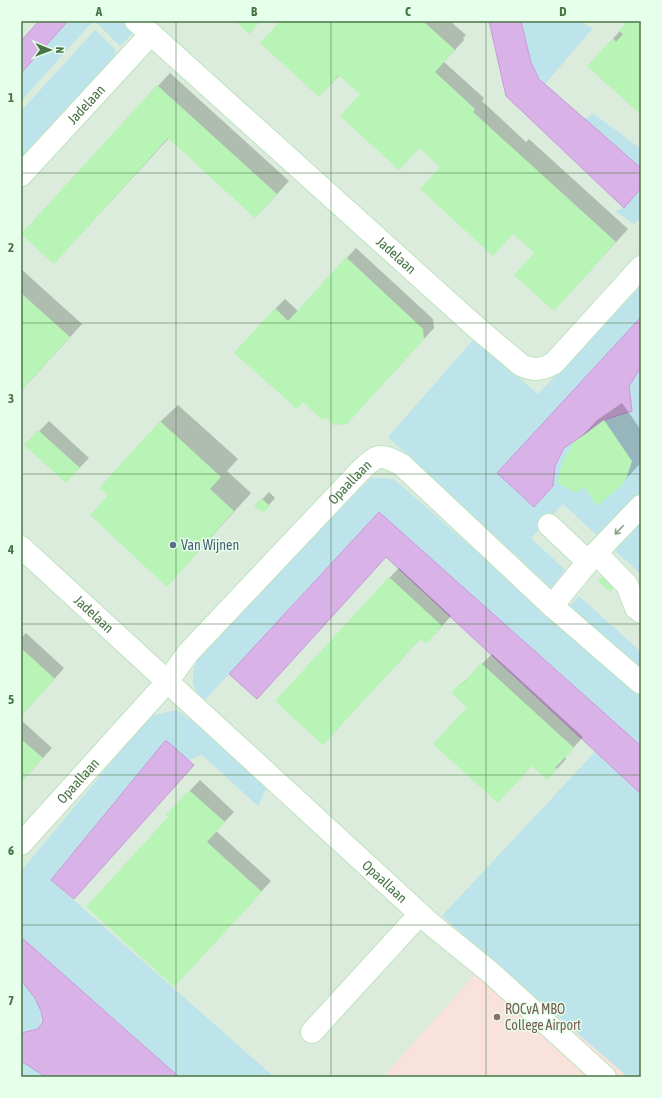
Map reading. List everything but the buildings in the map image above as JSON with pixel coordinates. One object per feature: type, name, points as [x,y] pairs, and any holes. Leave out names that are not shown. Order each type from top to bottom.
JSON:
[{"type":"street","name":"Jadelaan","points":[[21,175],[143,28],[477,328],[521,365],[528,368],[545,368],[554,363],[641,267]]},
{"type":"street","name":"Opaallaan","points":[[21,844],[167,682],[188,653],[358,472],[375,457],[387,456],[402,465],[552,606],[641,683]]},
{"type":"street","points":[[552,606],[592,558],[641,506]]},
{"type":"street","points":[[549,525],[627,585],[636,608],[641,612]]},
{"type":"street","name":"Jadelaan","points":[[21,547],[137,652],[167,682]]},
{"type":"street","name":"Opaallaan","points":[[167,682],[426,919],[490,972],[605,1077]]},
{"type":"street","points":[[312,1032],[426,919]]},
{"type":"shaded area","points":[[21,21],[49,21],[21,51]]},
{"type":"shaded area","points":[[39,21],[68,21],[21,73],[21,41]]},
{"type":"shaded area","points":[[58,21],[641,21],[641,1077],[21,1077],[21,62]]},
{"type":"shaded area","points":[[68,21],[93,21],[21,101],[21,73]]},
{"type":"shaded area","points":[[95,21],[145,21],[120,46]]},
{"type":"shaded area","points":[[489,21],[521,21],[531,63],[539,79],[641,168],[641,188],[624,208],[506,96]]},
{"type":"shaded area","points":[[521,21],[578,21],[593,28],[545,84],[539,78],[531,63]]},
{"type":"shaded area","points":[[95,30],[115,49],[115,58],[21,160],[21,111]]},
{"type":"shaded area","points":[[594,114],[641,149],[641,168],[584,119]]},
{"type":"shaded area","points":[[641,188],[641,218],[634,224],[615,211],[624,208]]},
{"type":"shaded area","points":[[641,286],[641,317],[497,473],[535,507],[553,486],[554,466],[564,448],[607,419],[632,411],[629,386],[641,367],[641,494],[616,525],[597,535],[563,504],[531,538],[565,570],[551,588],[388,437],[474,339],[538,394]]},
{"type":"shaded area","points":[[641,317],[641,367],[629,386],[632,411],[607,419],[564,448],[555,466],[553,486],[534,507],[497,473]]},
{"type":"shaded area","points":[[371,478],[394,479],[641,696],[641,746],[379,513],[204,701],[197,694],[193,677],[197,660],[206,645]]},
{"type":"shaded area","points":[[379,512],[641,746],[641,794],[386,557],[257,699],[229,674]]},
{"type":"shaded area","points":[[641,516],[641,574],[612,548]]},
{"type":"shaded area","points":[[579,596],[641,652],[641,673],[570,606]]},
{"type":"shaded area","points":[[177,710],[212,736],[266,788],[258,806],[202,755],[188,760],[165,741],[51,880],[274,1077],[179,1077],[21,937],[21,871],[150,716]]},
{"type":"shaded area","points":[[165,741],[167,741],[194,765],[74,899],[51,880]]},
{"type":"shaded area","points":[[595,752],[641,794],[641,1077],[628,1077],[442,916]]},
{"type":"shaded area","points":[[21,937],[179,1077],[46,1077],[21,1061],[21,1033],[38,1029],[43,1021],[41,1011],[35,998],[21,980]]},
{"type":"shaded area","name":"ROCvA MBO College Airport","points":[[490,958],[628,1077],[383,1077]]},
{"type":"shaded area","points":[[21,980],[38,1003],[41,1022],[38,1029],[21,1033]]},
{"type":"shaded area","points":[[21,1061],[46,1077],[21,1077]]},
{"type":"place","name":"Van Wijnen","points":[[173,545]]},
{"type":"place","name":"ROCvA MBO College Airport","points":[[497,1017]]}]
